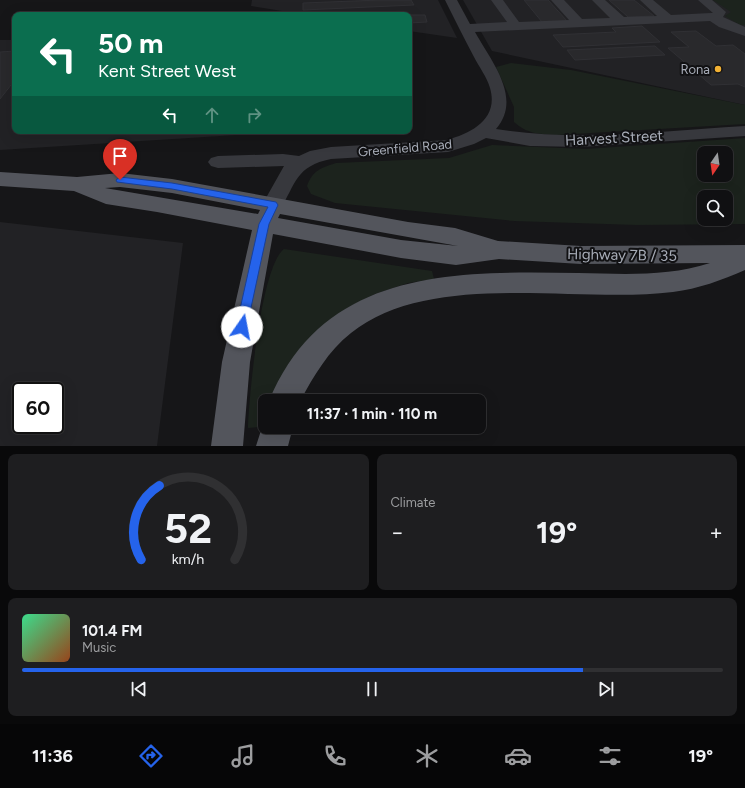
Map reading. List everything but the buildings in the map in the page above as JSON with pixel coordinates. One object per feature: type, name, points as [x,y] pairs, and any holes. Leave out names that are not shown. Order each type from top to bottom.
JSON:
[{"type":"main road","name":"Highway 7B / 35","points":[[0,179],[77,184],[106,197],[157,204],[269,214],[401,249],[456,256],[499,250],[581,255],[745,254]]},
{"type":"main road","points":[[227,446],[228,416],[239,342],[269,214]]},
{"type":"main road","points":[[288,394],[311,354],[342,324],[375,305],[407,293],[463,285],[665,283],[711,274],[745,260]]},
{"type":"main road","points":[[272,446],[275,434]]},
{"type":"street","name":"Greenfield Road","points":[[269,214],[293,168],[310,157],[332,153],[448,146],[468,140],[483,132],[494,120],[499,108],[498,88],[492,74],[450,0]]},
{"type":"street","points":[[497,0],[516,26]]},
{"type":"street","points":[[557,0],[579,23]]},
{"type":"street","points":[[598,0],[621,21]]},
{"type":"street","points":[[646,0],[668,19]]},
{"type":"street","points":[[465,28],[714,17],[720,14],[720,12],[704,0]]},
{"type":"street","points":[[714,17],[724,24],[745,32]]},
{"type":"street","name":"Harvest Street","points":[[483,132],[530,140],[581,141],[745,131]]},
{"type":"street","points":[[218,162],[283,160],[301,162]]},
{"type":"shaded area","points":[[252,0],[438,0],[457,38],[412,31],[412,12],[288,12],[251,6]]},
{"type":"shaded area","points":[[463,0],[745,0],[745,105],[492,51]]},
{"type":"shaded area","points":[[713,0],[745,0],[745,25],[740,25],[725,16],[731,12]]},
{"type":"shaded area","points":[[0,40],[12,40],[12,134],[236,134],[236,135],[0,150]]},
{"type":"shaded area","points":[[511,63],[571,70],[745,105],[745,124],[556,135],[534,133],[524,129],[514,122],[514,107],[496,67]]},
{"type":"shaded area","points":[[745,138],[745,224],[733,224],[733,190],[697,190],[697,224],[637,225],[514,221],[335,203],[311,194],[307,186],[312,176],[318,170],[336,163],[449,158],[492,145],[586,149]]},
{"type":"shaded area","points":[[0,222],[183,243],[157,446],[0,446]]},
{"type":"shaded area","points":[[284,249],[432,271],[434,279],[408,283],[375,294],[347,308],[321,329],[276,394],[258,394],[258,427],[248,428],[258,333],[269,280],[276,260]]},
{"type":"place","name":"Rona","points":[[718,69]]},
{"type":"route","points":[[120,180],[172,186],[273,205],[264,224],[242,327]]}]
